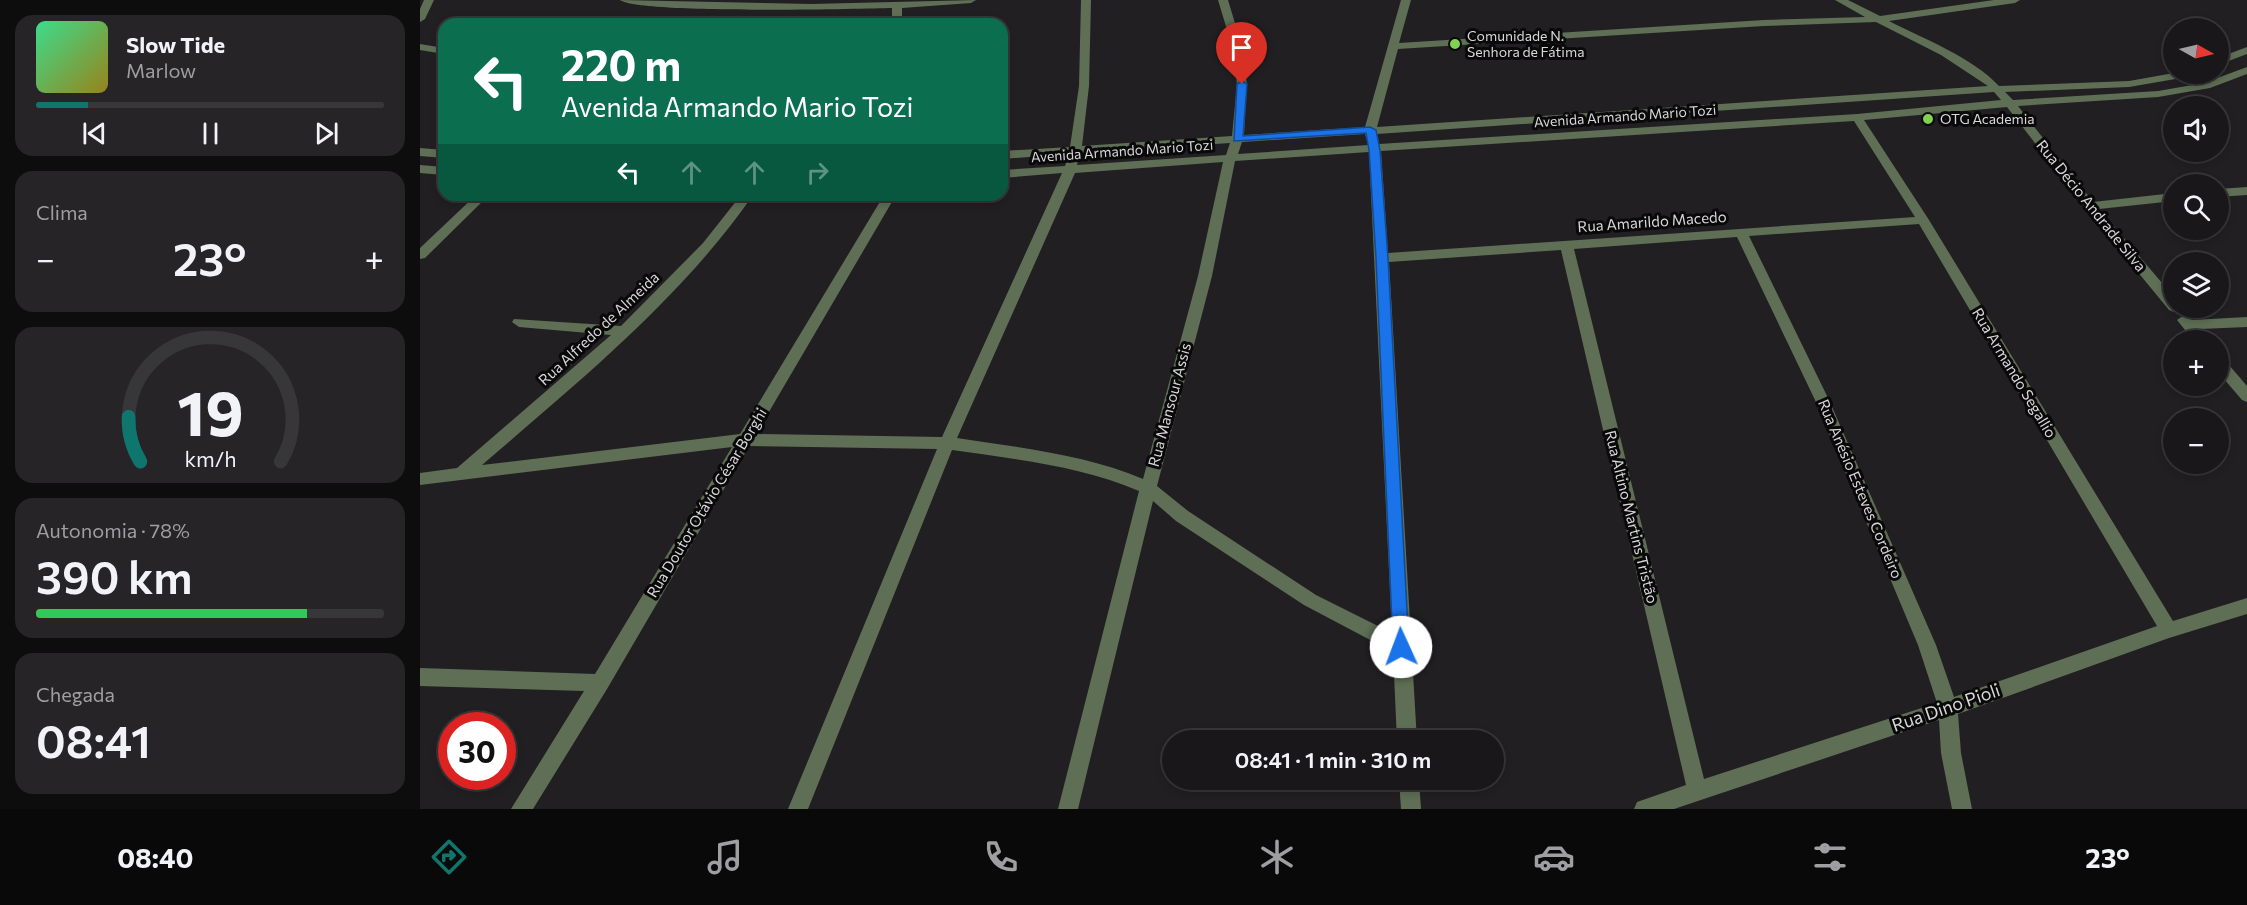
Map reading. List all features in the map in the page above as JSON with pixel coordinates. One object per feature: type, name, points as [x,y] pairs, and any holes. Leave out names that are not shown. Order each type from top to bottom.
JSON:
[{"type":"street","points":[[420,19],[429,0]]},
{"type":"street","points":[[625,0],[695,5],[971,0]]},
{"type":"street","points":[[798,809],[946,443],[1070,170],[1077,150],[1085,65],[1086,0]]},
{"type":"street","name":"Rua Mansour Assis","points":[[1068,809],[1148,488],[1205,276],[1230,159],[1238,139],[1242,84],[1236,43],[1223,0]]},
{"type":"street","points":[[1406,0],[1370,130],[1375,150],[1382,258],[1406,730]]},
{"type":"street","points":[[1840,0],[1881,19],[1976,71],[1996,89]]},
{"type":"street","points":[[1393,46],[1764,23],[1881,19],[2015,0]]},
{"type":"street","points":[[420,46],[438,50]]},
{"type":"street","points":[[2229,57],[2247,50]]},
{"type":"street","name":"Avenida Armando Mario Tozi","points":[[1008,174],[1857,117],[2010,103],[2158,94],[2206,86],[2247,70]]},
{"type":"street","name":"Avenida Armando Mario Tozi","points":[[1008,155],[1996,89],[2129,84],[2163,78]]},
{"type":"street","name":"Rua Décio Andrade Silva","points":[[1996,89],[2010,103],[2090,206],[2163,294]]},
{"type":"street","name":"Rua Armando Segallio","points":[[1857,117],[1923,220],[2169,630]]},
{"type":"street","points":[[420,152],[438,153]]},
{"type":"street","points":[[420,169],[438,170]]},
{"type":"street","points":[[2229,192],[2247,190]]},
{"type":"street","points":[[2090,206],[2163,198]]},
{"type":"street","points":[[420,255],[477,201]]},
{"type":"street","name":"Rua Alfredo de Almeida","points":[[460,475],[624,331],[710,244],[742,201]]},
{"type":"street","name":"Rua Doutor Otávio César Borghi","points":[[521,809],[600,683],[886,201]]},
{"type":"street","name":"Rua Amarildo Macedo","points":[[1382,258],[1923,220]]},
{"type":"street","name":"Rua Anésio Esteves Cordeiro","points":[[1742,233],[1822,400],[1927,645],[1948,708],[1951,753],[1962,809]]},
{"type":"street","name":"Rua Altino Martins Tristão","points":[[1566,244],[1697,790]]},
{"type":"street","name":"Rua Décio Andrade Silva","points":[[2183,318],[2192,330]]},
{"type":"street","points":[[519,322],[624,331]]},
{"type":"street","points":[[2188,325],[2247,322]]},
{"type":"street","points":[[2229,375],[2247,396]]},
{"type":"street","points":[[420,479],[743,440],[946,443],[1080,465],[1116,474],[1148,488],[1182,516],[1310,600],[1401,647]]},
{"type":"street","name":"Rua Dino Pioli","points":[[1644,809],[1948,708],[2169,630],[2247,606]]},
{"type":"street","points":[[420,677],[600,683]]},
{"type":"street","points":[[1409,790],[1410,809]]},
{"type":"place","name":"Comunidade N. Senhora de Fátima","points":[[1455,44]]},
{"type":"place","name":"OTG Academia","points":[[1928,119]]},
{"type":"route","points":[[1242,84],[1238,139],[1370,130],[1375,150],[1382,258],[1401,647]]}]
